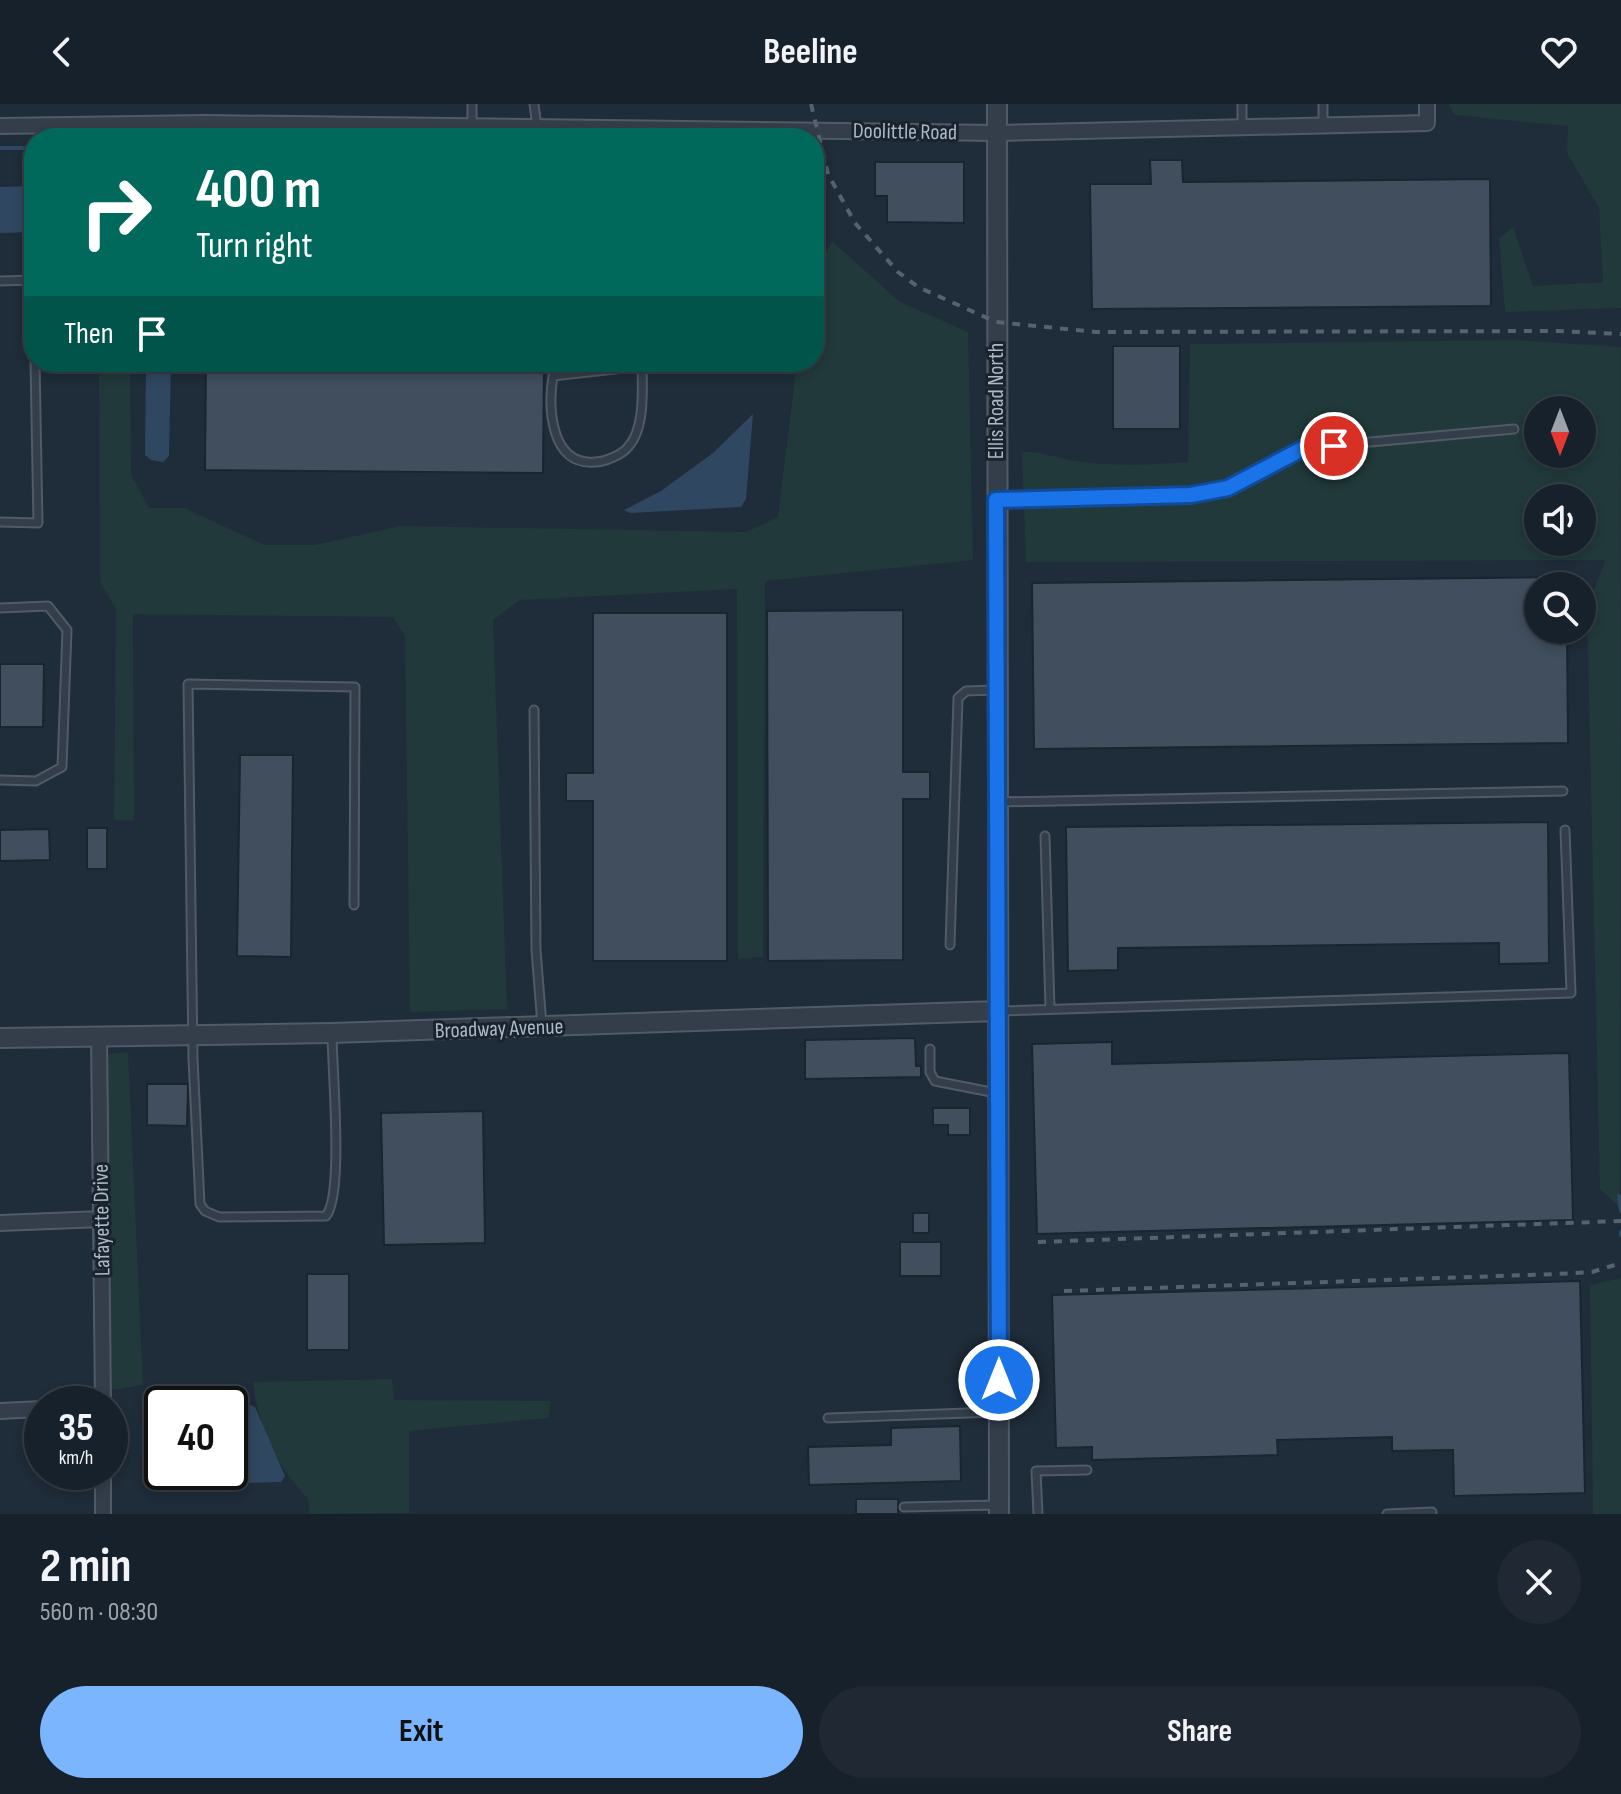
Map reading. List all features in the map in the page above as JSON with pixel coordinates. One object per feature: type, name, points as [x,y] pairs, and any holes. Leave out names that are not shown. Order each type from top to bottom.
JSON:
[{"type":"street","name":"Ellis Road North","points":[[997,104],[999,1509]]},
{"type":"street","name":"Doolittle Road","points":[[824,133],[997,133],[1427,123],[1427,104]]},
{"type":"street","name":"Doolittle Road","points":[[0,126],[82,128]]},
{"type":"street","name":"Doolittle Road","points":[[406,128],[555,128]]},
{"type":"street","name":"Broadway Avenue","points":[[0,1038],[542,1028],[998,1011]]},
{"type":"street","name":"Lafayette Drive","points":[[99,1036],[103,1386]]},
{"type":"street","points":[[0,1223],[102,1219]]},
{"type":"street","points":[[0,1411],[24,1410]]},
{"type":"street","points":[[103,1490],[103,1514]]},
{"type":"lane","points":[[472,104],[472,127]]},
{"type":"lane","points":[[534,104],[537,127]]},
{"type":"lane","points":[[1242,104],[1242,128]]},
{"type":"lane","points":[[1323,104],[1323,126]]},
{"type":"lane","points":[[0,281],[24,280]]},
{"type":"lane","points":[[0,522],[38,523],[35,372]]},
{"type":"lane","points":[[583,372],[553,376],[549,401],[554,432],[568,456],[582,463],[603,462],[629,447],[639,424],[642,372]]},
{"type":"lane","points":[[996,500],[1191,495],[1228,488],[1304,448],[1514,429]]},
{"type":"lane","points":[[0,608],[48,606],[67,630],[62,767],[36,781],[0,780]]},
{"type":"lane","points":[[332,1033],[335,1183],[331,1210],[326,1216],[219,1217],[205,1211],[200,1204],[193,1035],[188,684],[355,687],[354,905]]},
{"type":"lane","points":[[950,945],[958,698],[966,691],[997,690]]},
{"type":"lane","points":[[534,710],[536,950],[542,1028]]},
{"type":"lane","points":[[997,802],[1563,791]]},
{"type":"lane","points":[[998,1011],[1571,993],[1565,830]]},
{"type":"lane","points":[[1045,836],[1050,1009]]},
{"type":"lane","points":[[930,1049],[930,1072],[935,1081],[998,1093]]},
{"type":"lane","points":[[828,1418],[999,1412]]},
{"type":"lane","points":[[1038,1514],[1036,1471],[1087,1470]]},
{"type":"lane","points":[[904,1507],[999,1509]]},
{"type":"lane","points":[[1387,1514],[1432,1512]]},
{"type":"green space","points":[[1449,104],[1621,104],[1621,308],[1505,312],[1499,238],[1513,227],[1533,286],[1603,282],[1599,208],[1567,153],[1568,126],[1455,115]]},
{"type":"green space","points":[[832,241],[900,302],[968,332],[973,560],[765,581],[763,957],[738,959],[737,589],[520,600],[493,620],[507,1009],[410,1012],[405,636],[393,617],[133,614],[134,821],[114,820],[116,609],[100,582],[99,372],[130,372],[131,474],[149,508],[184,508],[265,545],[315,545],[400,526],[746,532],[778,517],[796,372],[824,372],[824,257]]},
{"type":"green space","points":[[1515,340],[1621,347],[1620,1208],[1600,1189],[1588,644],[1596,644],[1596,585],[1605,560],[1026,562],[1022,452],[1111,464],[1188,462],[1190,344]]},
{"type":"green space","points":[[128,1052],[143,1385],[128,1387],[112,1386],[104,1063],[109,1054]]},
{"type":"green space","points":[[1621,1278],[1621,1514],[1593,1514],[1590,1285]]},
{"type":"green space","points":[[392,1379],[394,1400],[551,1401],[548,1418],[409,1431],[409,1513],[309,1514],[308,1499],[278,1460],[264,1430],[253,1382]]},
{"type":"water","points":[[24,186],[24,232],[0,233],[0,187]]},
{"type":"water","points":[[146,372],[171,372],[169,456],[163,462],[151,460],[145,455]]},
{"type":"water","points":[[753,414],[746,499],[741,507],[630,513],[624,510],[661,491],[713,453]]},
{"type":"water","points":[[248,1404],[255,1407],[285,1476],[281,1482],[248,1483]]},
{"type":"building","points":[[1150,160],[1182,160],[1183,182],[1490,179],[1491,306],[1092,309],[1090,184],[1151,184]]},
{"type":"building","points":[[875,162],[964,162],[964,223],[887,222],[887,196],[875,196]]},
{"type":"building","points":[[1113,346],[1180,346],[1180,429],[1113,429]]},
{"type":"building","points":[[206,372],[544,372],[543,473],[205,470]]},
{"type":"building","points":[[1524,577],[1524,644],[1567,644],[1568,743],[1034,749],[1032,583]]},
{"type":"building","points":[[903,610],[903,772],[930,772],[930,799],[903,799],[903,960],[768,961],[767,611]]},
{"type":"building","points":[[593,613],[727,613],[727,961],[593,961],[593,801],[566,801],[566,773],[593,773]]},
{"type":"building","points":[[0,664],[44,664],[43,727],[0,727]]},
{"type":"building","points":[[240,755],[293,755],[291,957],[237,956]]},
{"type":"building","points":[[1548,822],[1549,963],[1499,964],[1499,943],[1118,948],[1118,970],[1068,971],[1066,827]]},
{"type":"building","points":[[87,828],[107,828],[107,869],[87,869]]},
{"type":"building","points":[[49,829],[50,860],[0,861],[0,830]]},
{"type":"building","points":[[915,1038],[916,1066],[921,1066],[921,1077],[805,1079],[805,1040]]},
{"type":"building","points":[[1112,1042],[1112,1064],[1569,1053],[1573,1220],[1037,1234],[1032,1044]]},
{"type":"building","points":[[147,1084],[188,1084],[187,1126],[147,1125]]},
{"type":"building","points":[[933,1108],[970,1108],[970,1135],[948,1135],[948,1125],[933,1125]]},
{"type":"building","points":[[483,1111],[485,1243],[384,1245],[381,1113]]},
{"type":"building","points":[[913,1213],[929,1213],[929,1233],[913,1233]]},
{"type":"building","points":[[900,1242],[941,1242],[941,1276],[900,1276]]},
{"type":"building","points":[[307,1274],[349,1274],[349,1350],[307,1350]]},
{"type":"building","points":[[1580,1281],[1585,1493],[1454,1496],[1453,1450],[1392,1451],[1392,1437],[1277,1440],[1278,1455],[1092,1460],[1092,1447],[1056,1448],[1052,1295]]},
{"type":"building","points":[[960,1426],[961,1481],[809,1485],[808,1447],[891,1445],[891,1428]]},
{"type":"building","points":[[856,1499],[898,1499],[898,1514],[856,1514]]},
{"type":"waterway","points":[[0,148],[24,148]]},
{"type":"waterway","points":[[1619,1196],[1621,1211]]},
{"type":"railway","points":[[811,104],[817,128]]},
{"type":"railway","points":[[824,158],[828,174],[855,223],[898,272],[918,287],[996,322],[1096,332],[1558,331],[1621,334]]},
{"type":"railway","points":[[1038,1242],[1621,1221]]},
{"type":"railway","points":[[1064,1291],[1557,1274],[1592,1272],[1621,1263]]},
{"type":"route","points":[[999,1380],[996,500],[1191,495],[1228,488],[1304,448],[1334,446]]}]
